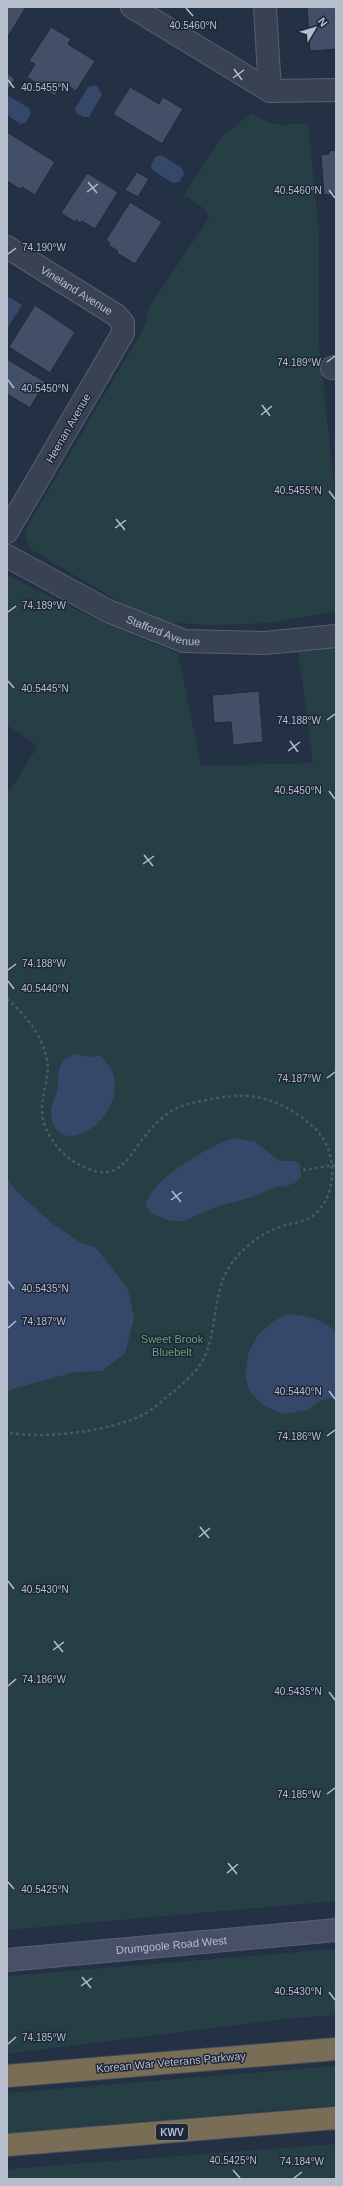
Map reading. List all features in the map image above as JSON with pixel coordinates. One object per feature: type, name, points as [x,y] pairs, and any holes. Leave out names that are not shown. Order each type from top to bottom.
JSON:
[{"type":"highway","name":"Korean War Veterans Parkway","points":[[7,2076],[336,2049]]},
{"type":"highway","name":"KWV","points":[[7,2145],[336,2118]]},
{"type":"main road","name":"Drumgoole Road West","points":[[7,1960],[336,1930]]},
{"type":"street","points":[[132,7],[270,91],[336,90]]},
{"type":"street","points":[[265,7],[270,91]]},
{"type":"street","name":"Vineland Avenue","points":[[7,247],[116,315],[123,323]]},
{"type":"street","name":"Heenan Avenue","points":[[7,532],[123,333],[123,323]]},
{"type":"street","name":"Stafford Avenue","points":[[7,556],[108,610],[184,641],[265,643],[336,636]]},
{"type":"path","points":[[7,999],[26,1018],[42,1043],[47,1058],[48,1071],[41,1111],[45,1126],[52,1140],[63,1153],[75,1163],[101,1172],[112,1171],[128,1158],[157,1123],[179,1106],[224,1096],[243,1094],[260,1096],[275,1102],[306,1120],[323,1138],[335,1165],[330,1187],[314,1216],[269,1231],[256,1240],[232,1262],[222,1287],[210,1344],[203,1360],[192,1375],[180,1386],[145,1414],[121,1423],[54,1435],[34,1436],[7,1432]]},
{"type":"path","points":[[303,1170],[335,1165]]},
{"type":"green space","points":[[251,113],[272,123],[308,123],[319,233],[319,345],[336,503],[336,611],[272,623],[214,625],[173,623],[135,611],[30,549],[25,535],[28,525],[146,324],[148,309],[209,218],[205,209],[184,195],[222,137]]},
{"type":"green space","name":"Sweet Brook Bluebelt","points":[[7,577],[11,577],[95,619],[178,653],[201,766],[313,763],[298,650],[336,647],[336,1901],[7,1930],[7,789],[10,790],[38,746],[7,725]]},
{"type":"green space","points":[[336,1949],[336,2015],[285,2019],[7,2054],[7,1976]]},
{"type":"green space","points":[[336,2066],[336,2105],[7,2133],[7,2093]]},
{"type":"green space","points":[[336,2144],[336,2179],[7,2179],[7,2169]]},
{"type":"water","points":[[94,85],[98,87],[102,95],[89,117],[84,117],[76,113],[75,109],[88,87]]},
{"type":"water","points":[[7,95],[29,108],[31,114],[26,122],[20,124],[7,115]]},
{"type":"water","points":[[161,155],[182,168],[184,174],[179,182],[173,183],[152,170],[151,165],[155,157]]},
{"type":"water","points":[[9,297],[22,305],[7,329],[7,300]]},
{"type":"water","points":[[74,1054],[92,1057],[100,1055],[113,1074],[115,1093],[108,1111],[96,1125],[81,1134],[67,1136],[56,1129],[51,1110],[57,1092],[60,1065],[63,1061]]},
{"type":"water","points":[[235,1138],[256,1142],[279,1161],[294,1161],[300,1164],[301,1177],[295,1183],[283,1187],[277,1186],[256,1196],[218,1206],[184,1221],[172,1221],[150,1212],[146,1205],[150,1195],[170,1174],[197,1155]]},
{"type":"water","points":[[7,1178],[15,1190],[54,1225],[81,1243],[95,1247],[128,1289],[134,1318],[125,1353],[102,1371],[75,1372],[12,1389],[7,1393]]},
{"type":"water","points":[[288,1314],[308,1317],[320,1321],[336,1333],[336,1396],[320,1401],[307,1410],[284,1414],[264,1406],[250,1392],[245,1376],[249,1351],[258,1335],[272,1322]]},
{"type":"building","points":[[7,7],[22,7],[25,9],[7,38]]},
{"type":"building","points":[[307,7],[336,7],[336,49],[310,51]]},
{"type":"building","points":[[51,27],[71,39],[68,44],[95,61],[76,91],[63,82],[55,96],[27,77],[35,64],[29,61]]},
{"type":"building","points":[[7,73],[15,79],[8,89],[7,88]]},
{"type":"building","points":[[130,87],[159,104],[163,97],[183,109],[162,144],[113,114]]},
{"type":"building","points":[[7,132],[55,162],[35,195],[22,187],[20,189],[7,181]]},
{"type":"building","points":[[336,150],[336,194],[324,195],[321,155],[329,154],[329,151]]},
{"type":"building","points":[[137,172],[149,179],[138,197],[125,190]]},
{"type":"building","points":[[87,173],[118,192],[95,229],[82,221],[80,223],[76,220],[75,222],[61,213]]},
{"type":"building","points":[[130,202],[162,222],[135,264],[117,253],[118,251],[108,245],[110,243],[106,240]]},
{"type":"building","points":[[35,305],[75,332],[50,373],[9,347]]},
{"type":"building","points":[[7,359],[45,382],[30,408],[7,394]]},
{"type":"building","points":[[259,691],[263,742],[233,745],[231,722],[214,723],[212,695]]}]
